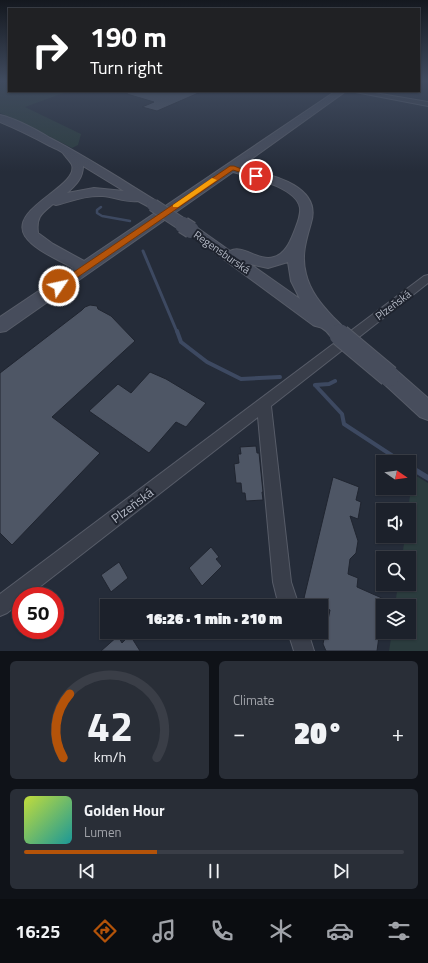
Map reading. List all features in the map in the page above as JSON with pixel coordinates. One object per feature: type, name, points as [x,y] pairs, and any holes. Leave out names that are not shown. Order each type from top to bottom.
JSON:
[{"type":"main road","points":[[0,326],[313,111]]},
{"type":"main road","points":[[0,118],[64,151],[137,197]]},
{"type":"main road","points":[[64,151],[77,161],[79,167],[77,175],[68,186],[42,206],[32,217],[30,223],[31,233],[37,241],[86,268]]},
{"type":"main road","points":[[232,168],[281,184],[294,191],[302,198],[307,210],[298,241],[296,261],[298,278],[322,320]]},
{"type":"main road","points":[[32,217],[51,203],[79,193],[106,192],[137,197]]},
{"type":"main road","name":"Regensburská","points":[[137,197],[153,205],[199,235],[322,320],[428,411]]},
{"type":"main road","points":[[199,235],[248,259],[266,263],[284,259],[291,252],[298,241]]},
{"type":"street","name":"Plzeňská","points":[[0,606],[428,278]]},
{"type":"street","points":[[264,404],[282,582],[287,599]]},
{"type":"street","points":[[300,639],[304,651]]},
{"type":"shaded area","points":[[0,111],[34,111],[81,134],[78,145],[72,148],[0,113]]},
{"type":"shaded area","points":[[416,476],[428,483],[428,651],[389,651],[391,639],[416,639],[416,599],[396,599],[397,591],[416,591],[416,551],[403,551],[404,543],[416,543],[416,503],[409,503],[410,495],[416,495]]},
{"type":"building","points":[[90,305],[97,306],[98,309],[111,316],[135,341],[52,417],[100,453],[12,545],[0,533],[0,373],[85,307]]},
{"type":"building","points":[[150,372],[166,379],[206,403],[186,427],[176,422],[149,453],[89,411],[118,384],[131,393]]},
{"type":"building","points":[[256,446],[257,453],[259,453],[263,500],[246,501],[245,493],[242,493],[241,483],[236,483],[234,464],[239,463],[238,454],[241,454],[240,447]]},
{"type":"building","points":[[333,477],[359,487],[356,500],[361,502],[358,519],[350,516],[358,541],[356,553],[350,559],[348,574],[358,578],[357,587],[384,599],[376,599],[376,639],[379,639],[377,651],[326,651],[323,644],[324,639],[328,639],[328,620],[330,610],[328,609],[328,599],[304,598]]},
{"type":"building","points":[[211,547],[219,557],[216,559],[222,566],[202,586],[189,568]]},
{"type":"building","points":[[119,562],[128,578],[111,592],[101,575]]},
{"type":"building","points":[[115,639],[120,639],[122,643],[126,639],[132,639],[140,651],[101,651]]},
{"type":"waterway","points":[[101,207],[97,210],[97,213],[102,216],[130,221]]},
{"type":"waterway","points":[[143,251],[177,332]]},
{"type":"waterway","points":[[177,331],[181,342],[207,362],[241,379],[280,377]]},
{"type":"waterway","points":[[335,381],[329,384],[315,385],[342,414],[344,424],[391,455]]},
{"type":"waterway","points":[[416,471],[428,478]]},
{"type":"slow traffic","points":[[176,206],[214,180]]},
{"type":"route","points":[[59,286],[232,168],[256,176]]}]
